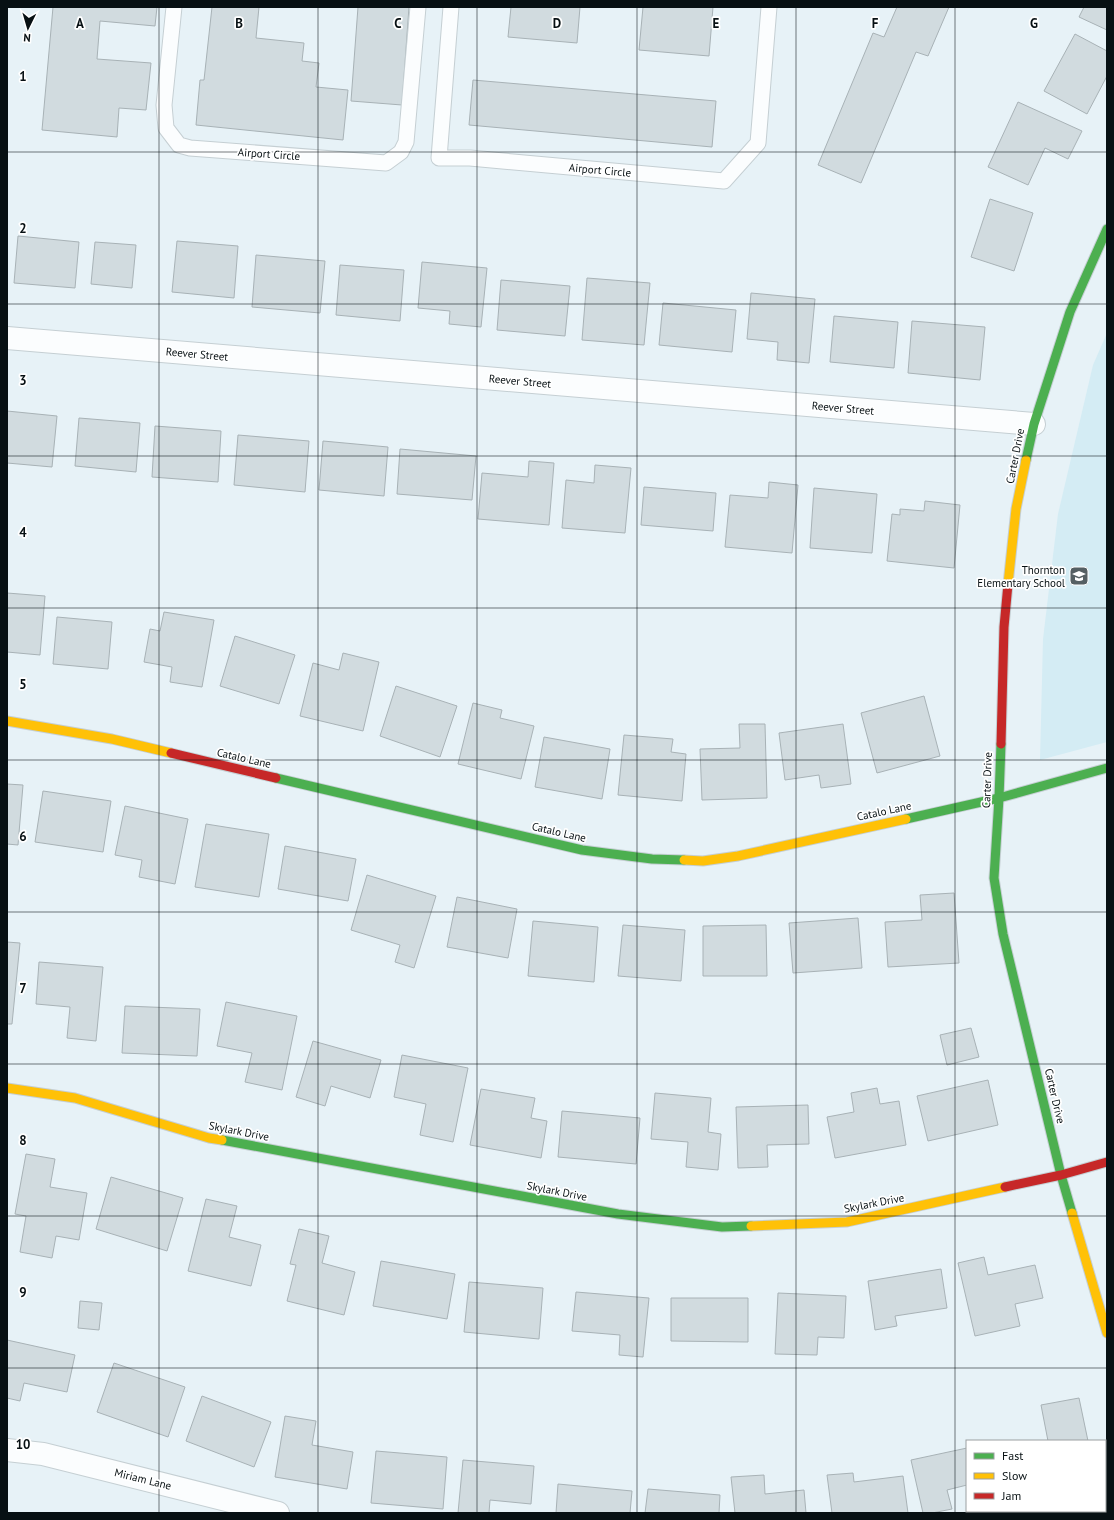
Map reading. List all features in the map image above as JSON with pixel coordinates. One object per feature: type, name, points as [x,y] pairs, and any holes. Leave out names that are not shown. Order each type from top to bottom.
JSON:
[{"type":"street","name":"Carter Drive","points":[[1107,230],[1070,312],[1034,424],[1016,509],[1004,627],[999,798],[994,878],[1004,934],[1061,1175],[1107,1333]]},
{"type":"street","name":"Reever Street","points":[[7,338],[1034,424]]},
{"type":"street","name":"Catalo Lane","points":[[7,721],[112,739],[582,850],[652,859],[703,861],[738,856],[999,798],[1107,768]]},
{"type":"street","name":"Skylark Drive","points":[[7,1088],[75,1098],[208,1138],[618,1214],[722,1226],[847,1222],[1061,1175],[1107,1162]]},
{"type":"street","name":"Miriam Lane","points":[[7,1450],[44,1454],[278,1513]]},
{"type":"lane","name":"Airport Circle","points":[[174,7],[164,105],[166,128],[179,145],[190,148],[386,163],[401,152],[406,142],[418,7]]},
{"type":"lane","name":"Airport Circle","points":[[451,7],[439,158],[470,158],[724,181],[758,143],[769,7]]},
{"type":"shaded area","name":"Thornton Elementary School","points":[[1107,333],[1107,742],[1040,760],[1043,639],[1058,514],[1093,365]]},
{"type":"building","points":[[53,7],[157,7],[155,26],[100,21],[97,59],[151,63],[146,110],[119,108],[117,137],[42,130]]},
{"type":"building","points":[[212,7],[259,7],[256,38],[304,43],[302,61],[319,63],[316,87],[348,90],[343,140],[196,125],[200,80],[204,80]]},
{"type":"building","points":[[358,7],[409,7],[402,105],[351,101]]},
{"type":"building","points":[[511,7],[580,7],[577,43],[508,37]]},
{"type":"building","points":[[643,7],[713,7],[709,56],[639,50]]},
{"type":"building","points":[[897,7],[949,7],[928,56],[916,52],[861,183],[818,165],[873,33],[884,37]]},
{"type":"building","points":[[1084,7],[1107,7],[1107,30],[1079,17]]},
{"type":"building","points":[[1075,34],[1107,51],[1107,76],[1087,114],[1044,91]]},
{"type":"building","points":[[473,80],[716,101],[712,147],[469,125]]},
{"type":"building","points":[[1018,102],[1082,131],[1068,159],[1045,148],[1028,185],[988,167]]},
{"type":"building","points":[[990,199],[1033,213],[1014,271],[971,257]]},
{"type":"building","points":[[18,236],[79,242],[75,288],[14,283]]},
{"type":"building","points":[[177,241],[238,246],[234,298],[172,292]]},
{"type":"building","points":[[95,242],[136,245],[132,288],[91,284]]},
{"type":"building","points":[[256,255],[325,261],[320,313],[252,307]]},
{"type":"building","points":[[422,262],[487,268],[481,327],[449,324],[450,311],[418,308]]},
{"type":"building","points":[[340,265],[404,270],[400,321],[336,315]]},
{"type":"building","points":[[587,278],[650,283],[644,345],[582,340]]},
{"type":"building","points":[[501,280],[570,286],[565,336],[497,330]]},
{"type":"building","points":[[751,293],[815,299],[809,363],[777,360],[778,342],[747,339]]},
{"type":"building","points":[[663,303],[736,310],[732,352],[659,345]]},
{"type":"building","points":[[834,316],[898,322],[894,368],[830,362]]},
{"type":"building","points":[[912,321],[985,327],[980,380],[908,373]]},
{"type":"building","points":[[7,411],[57,416],[52,467],[7,463]]},
{"type":"building","points":[[79,418],[140,423],[136,472],[75,466]]},
{"type":"building","points":[[155,426],[221,431],[218,482],[152,477]]},
{"type":"building","points":[[238,435],[309,441],[305,492],[234,485]]},
{"type":"building","points":[[323,441],[388,447],[384,496],[319,490]]},
{"type":"building","points":[[400,449],[476,456],[472,500],[397,494]]},
{"type":"building","points":[[529,461],[554,463],[549,525],[478,519],[482,473],[528,477]]},
{"type":"building","points":[[595,465],[631,468],[625,533],[562,528],[566,480],[594,483]]},
{"type":"building","points":[[769,482],[798,485],[792,553],[725,547],[730,495],[768,498]]},
{"type":"building","points":[[644,487],[716,493],[713,531],[641,525]]},
{"type":"building","points":[[814,488],[877,494],[872,553],[810,548]]},
{"type":"building","points":[[925,501],[960,505],[954,568],[887,561],[892,514],[900,515],[900,509],[924,511]]},
{"type":"building","points":[[7,593],[45,596],[40,655],[7,652]]},
{"type":"building","points":[[164,612],[214,620],[202,687],[170,682],[172,667],[144,662],[150,629],[160,631]]},
{"type":"building","points":[[57,617],[112,622],[108,669],[53,664]]},
{"type":"building","points":[[235,636],[295,655],[279,704],[220,686]]},
{"type":"building","points":[[343,653],[379,662],[363,731],[300,716],[313,663],[339,670]]},
{"type":"building","points":[[396,686],[457,706],[440,757],[380,736]]},
{"type":"building","points":[[924,696],[940,756],[877,773],[861,713]]},
{"type":"building","points":[[473,703],[502,710],[500,718],[534,726],[521,779],[458,764]]},
{"type":"building","points":[[739,724],[765,724],[767,798],[702,800],[700,749],[740,748]]},
{"type":"building","points":[[843,724],[851,784],[821,788],[819,775],[785,780],[779,733]]},
{"type":"building","points":[[624,735],[673,739],[671,752],[686,754],[682,801],[618,795]]},
{"type":"building","points":[[544,737],[610,749],[602,799],[535,787]]},
{"type":"building","points":[[7,784],[23,785],[18,845],[7,844]]},
{"type":"building","points":[[43,791],[111,801],[103,852],[35,842]]},
{"type":"building","points":[[125,806],[188,819],[175,884],[139,877],[142,860],[115,855]]},
{"type":"building","points":[[206,824],[269,834],[259,897],[195,887]]},
{"type":"building","points":[[285,846],[356,859],[348,901],[278,889]]},
{"type":"building","points":[[367,875],[436,896],[414,968],[395,962],[400,945],[351,930]]},
{"type":"building","points":[[954,893],[959,963],[888,967],[885,922],[922,920],[920,895]]},
{"type":"building","points":[[457,897],[517,909],[508,958],[447,947]]},
{"type":"building","points":[[858,918],[862,968],[793,973],[789,923]]},
{"type":"building","points":[[533,921],[598,927],[594,982],[528,976]]},
{"type":"building","points":[[623,925],[685,930],[681,981],[618,976]]},
{"type":"building","points":[[766,925],[767,976],[703,976],[703,926]]},
{"type":"building","points":[[7,942],[20,943],[12,1024],[7,1024]]},
{"type":"building","points":[[39,962],[103,967],[96,1041],[67,1038],[70,1007],[36,1004]]},
{"type":"building","points":[[226,1002],[297,1016],[282,1090],[245,1082],[252,1053],[217,1046]]},
{"type":"building","points":[[125,1006],[200,1009],[197,1056],[122,1053]]},
{"type":"building","points":[[971,1028],[979,1057],[947,1065],[940,1035]]},
{"type":"building","points":[[313,1041],[381,1060],[370,1098],[331,1086],[325,1106],[296,1097]]},
{"type":"building","points":[[402,1055],[468,1068],[453,1142],[420,1135],[426,1104],[394,1097]]},
{"type":"building","points":[[988,1080],[998,1125],[928,1141],[917,1096]]},
{"type":"building","points":[[877,1088],[880,1104],[899,1101],[906,1145],[835,1158],[827,1117],[854,1112],[851,1093]]},
{"type":"building","points":[[481,1089],[535,1098],[531,1118],[547,1121],[541,1158],[470,1145]]},
{"type":"building","points":[[655,1093],[711,1098],[708,1132],[721,1134],[718,1170],[686,1167],[688,1142],[651,1139]]},
{"type":"building","points":[[808,1105],[809,1144],[767,1145],[768,1167],[738,1168],[736,1107]]},
{"type":"building","points":[[562,1111],[640,1118],[636,1164],[558,1157]]},
{"type":"building","points":[[26,1154],[55,1159],[50,1187],[87,1193],[79,1240],[56,1236],[52,1258],[20,1252],[26,1216],[15,1214]]},
{"type":"building","points":[[111,1177],[183,1198],[167,1251],[96,1229]]},
{"type":"building","points":[[206,1199],[237,1206],[229,1237],[261,1245],[251,1286],[188,1271]]},
{"type":"building","points":[[299,1229],[329,1236],[322,1263],[355,1272],[344,1315],[287,1301],[296,1265],[290,1264]]},
{"type":"building","points":[[984,1257],[988,1275],[1035,1265],[1043,1298],[1015,1304],[1020,1326],[975,1336],[958,1263]]},
{"type":"building","points":[[381,1261],[455,1274],[447,1319],[373,1306]]},
{"type":"building","points":[[941,1269],[947,1308],[895,1316],[897,1326],[875,1330],[868,1281]]},
{"type":"building","points":[[469,1282],[543,1288],[539,1339],[464,1332]]},
{"type":"building","points":[[576,1292],[649,1298],[643,1357],[619,1355],[620,1335],[572,1331]]},
{"type":"building","points":[[778,1293],[846,1296],[844,1338],[818,1337],[817,1355],[775,1354]]},
{"type":"building","points":[[671,1298],[748,1298],[748,1342],[671,1341]]},
{"type":"building","points":[[80,1301],[102,1303],[99,1330],[78,1328]]},
{"type":"building","points":[[7,1340],[75,1355],[67,1392],[24,1383],[20,1401],[7,1398]]},
{"type":"building","points":[[114,1363],[185,1387],[168,1437],[97,1412]]},
{"type":"building","points":[[202,1396],[271,1422],[254,1467],[186,1441]]},
{"type":"building","points":[[1079,1398],[1088,1440],[1048,1440],[1041,1405]]},
{"type":"building","points":[[285,1416],[316,1421],[312,1445],[353,1452],[347,1489],[275,1477]]},
{"type":"building","points":[[966,1448],[966,1485],[947,1490],[952,1509],[932,1513],[923,1513],[911,1460]]},
{"type":"building","points":[[376,1451],[447,1457],[443,1509],[371,1503]]},
{"type":"building","points":[[463,1460],[534,1466],[531,1504],[490,1500],[489,1513],[458,1513]]},
{"type":"building","points":[[853,1473],[854,1482],[903,1476],[908,1513],[832,1513],[827,1475]]},
{"type":"building","points":[[764,1475],[765,1494],[804,1490],[806,1513],[735,1513],[731,1477]]},
{"type":"building","points":[[558,1484],[632,1491],[630,1513],[556,1513]]},
{"type":"building","points":[[648,1489],[720,1495],[719,1513],[645,1513]]},
{"type":"traffic: fast","points":[[1026,460],[1034,424],[1070,312],[1107,229]]},
{"type":"traffic: fast","points":[[1001,744],[994,878],[1003,934],[1061,1175],[1072,1213]]},
{"type":"traffic: fast","points":[[906,819],[999,798],[1107,768]]},
{"type":"traffic: fast","points":[[276,778],[582,850],[652,859],[684,860]]},
{"type":"traffic: fast","points":[[222,1140],[618,1214],[722,1227],[751,1226]]},
{"type":"traffic: slow","points":[[1008,584],[1016,509],[1026,460]]},
{"type":"traffic: slow","points":[[7,721],[112,739],[171,753]]},
{"type":"traffic: slow","points":[[684,860],[703,861],[738,856],[906,819]]},
{"type":"traffic: slow","points":[[7,1088],[75,1098],[209,1138],[222,1140]]},
{"type":"traffic: slow","points":[[751,1226],[847,1222],[1005,1187]]},
{"type":"traffic: slow","points":[[1072,1213],[1107,1333]]},
{"type":"traffic: jam","points":[[1001,744],[1004,627],[1008,584]]},
{"type":"traffic: jam","points":[[171,753],[276,778]]},
{"type":"traffic: jam","points":[[1005,1187],[1061,1175],[1107,1162]]},
{"type":"place","name":"Thornton Elementary School","points":[[1079,576]]}]
